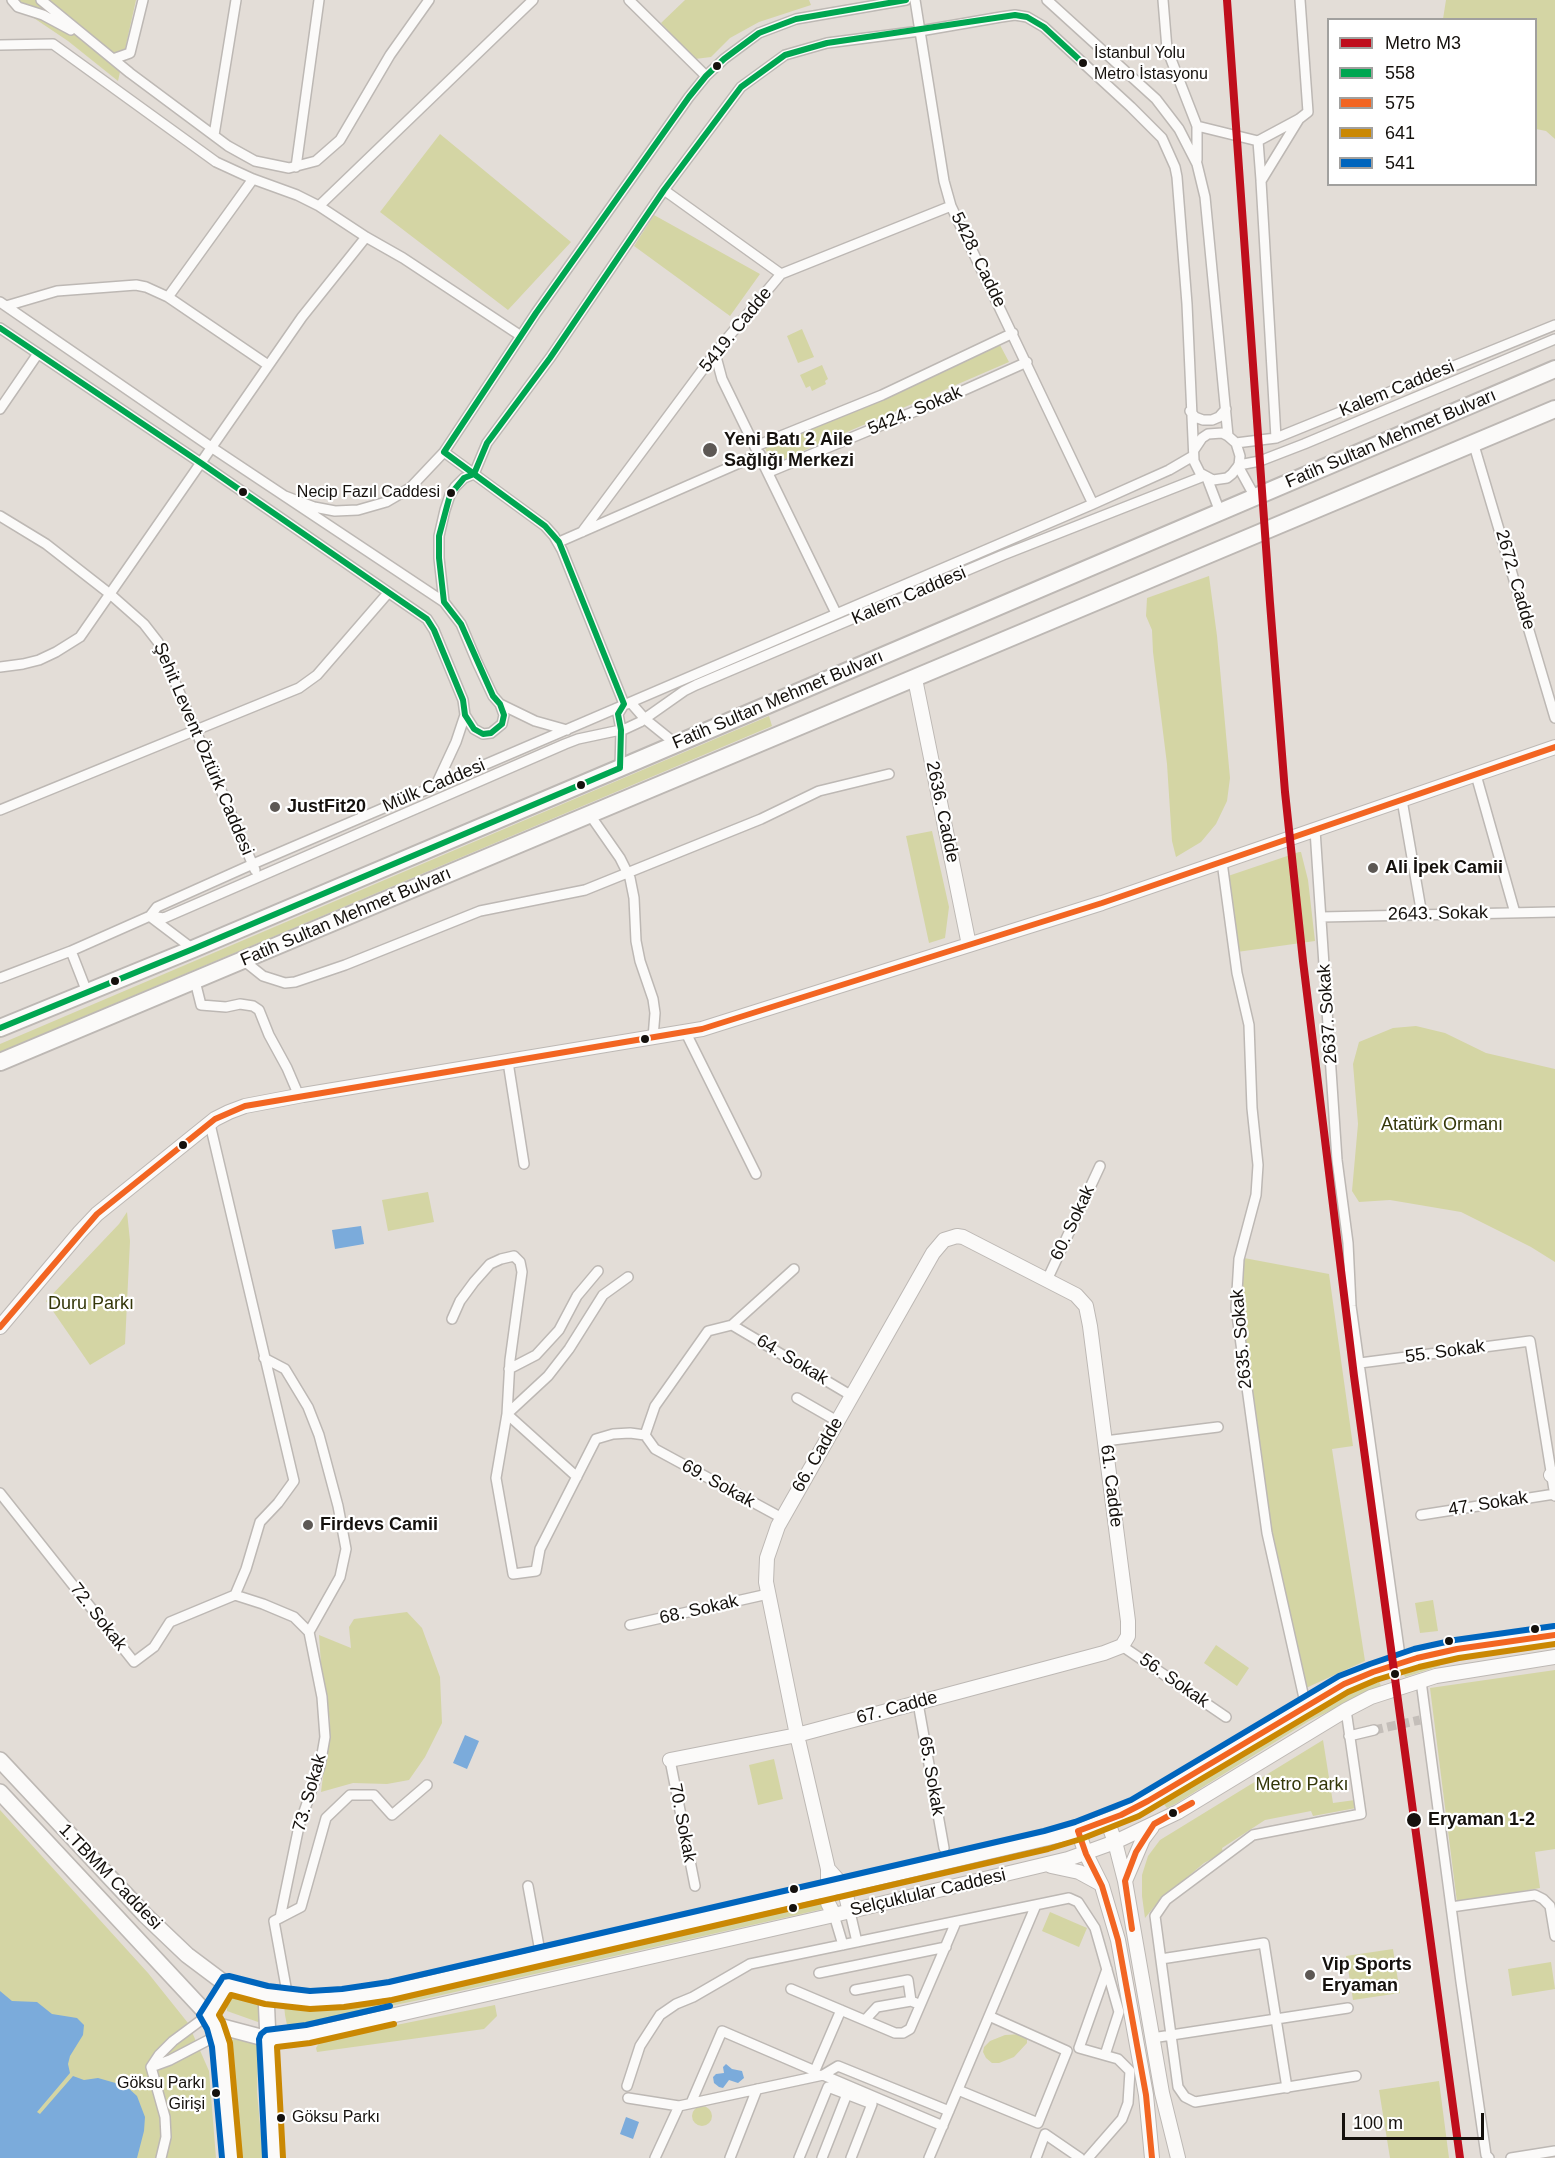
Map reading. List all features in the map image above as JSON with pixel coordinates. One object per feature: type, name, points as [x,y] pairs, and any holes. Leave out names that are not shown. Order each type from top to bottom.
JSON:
[{"type":"highway","name":"Fatih Sultan Mehmet Bulvarı","points":[[0,1028],[193,949],[1555,369]]},
{"type":"highway","name":"Fatih Sultan Mehmet Bulvarı","points":[[0,1062],[1555,409]]},
{"type":"main road","name":"1.TBMM Caddesi","points":[[0,1760],[145,1915],[187,1955],[227,1984]]},
{"type":"main road","name":"1.TBMM Caddesi","points":[[0,1792],[214,2025]]},
{"type":"main road","points":[[231,2158],[221,2045],[214,2025],[227,1984],[266,1995],[274,2158]]},
{"type":"main road","points":[[214,2025],[268,2039]]},
{"type":"street","points":[[12,0],[18,7],[43,15],[88,39]]},
{"type":"street","points":[[41,0],[113,59],[214,135],[255,161],[290,168],[316,161],[340,140],[390,55],[429,0]]},
{"type":"street","points":[[113,59],[130,53],[143,0]]},
{"type":"street","points":[[214,135],[236,0]]},
{"type":"street","points":[[296,167],[319,0]]},
{"type":"street","points":[[320,206],[533,0]]},
{"type":"street","points":[[628,0],[706,76]]},
{"type":"street","points":[[285,496],[314,507],[335,511],[358,510],[386,502],[410,488],[444,452],[521,336],[706,76],[724,59],[759,33],[773,27],[796,19],[906,0]]},
{"type":"street","name":"5428. Cadde","points":[[915,0],[944,181],[951,206],[1093,504]]},
{"type":"street","points":[[1047,0],[1156,99],[1179,129],[1197,164],[1205,197],[1228,436]]},
{"type":"street","points":[[1163,0],[1167,49],[1197,126],[1197,164]]},
{"type":"street","points":[[1197,126],[1258,141],[1308,112],[1300,0]]},
{"type":"street","points":[[444,602],[439,536],[445,510],[455,487],[464,478],[474,474],[487,442],[550,358],[664,189],[741,87],[785,55],[827,44],[1015,15],[1027,17],[1044,27],[1162,138],[1177,177],[1187,304],[1190,411],[1194,453],[1197,470],[1213,480],[1227,478],[1238,465],[1240,456],[1236,443],[1222,433],[1208,434],[1197,443],[1194,453]]},
{"type":"street","points":[[0,45],[53,44],[201,153],[223,166],[320,206],[521,336]]},
{"type":"street","points":[[1261,181],[1299,119]]},
{"type":"street","points":[[1258,141],[1276,438]]},
{"type":"street","points":[[168,297],[253,179]]},
{"type":"street","points":[[664,189],[781,274]]},
{"type":"street","name":"5419. Cadde","points":[[582,532],[715,353],[781,274],[951,206]]},
{"type":"street","points":[[0,667],[39,660],[80,637],[302,317],[366,237]]},
{"type":"street","points":[[3,304],[57,291],[136,285],[146,287],[168,297],[268,365]]},
{"type":"street","points":[[3,304],[211,447],[444,602],[461,624],[493,696],[500,704],[504,715],[502,724],[491,733],[483,734],[474,729],[465,716]]},
{"type":"street","name":"Kalem Caddesi","points":[[1236,443],[1276,438],[1555,324]]},
{"type":"street","points":[[0,328],[427,619],[434,630],[463,700],[465,716],[436,785]]},
{"type":"street","points":[[559,542],[1013,333]]},
{"type":"street","name":"Kalem Caddesi","points":[[1238,465],[1260,461],[1304,444],[1555,339]]},
{"type":"street","points":[[715,353],[722,379],[836,613]]},
{"type":"street","points":[[0,409],[37,355]]},
{"type":"street","name":"5424. Sokak","points":[[769,472],[1027,362]]},
{"type":"street","points":[[1190,411],[1195,417],[1212,420],[1219,417],[1226,409]]},
{"type":"street","name":"2672. Cadde","points":[[1473,442],[1555,718]]},
{"type":"street","points":[[444,452],[545,526],[559,542],[624,704]]},
{"type":"street","name":"Kalem Caddesi","points":[[624,704],[1093,504],[1169,470],[1194,453]]},
{"type":"street","points":[[1238,465],[1254,497]]},
{"type":"street","points":[[1205,477],[1220,512]]},
{"type":"street","name":"Kalem Caddesi","points":[[621,730],[645,719],[696,685],[1003,555],[1205,477]]},
{"type":"street","name":"Şehit Levent Öztürk Caddesi","points":[[0,516],[46,544],[110,594],[144,624],[158,642],[258,876]]},
{"type":"street","points":[[0,810],[299,688],[317,675],[388,593]]},
{"type":"street","name":"2636. Cadde","points":[[915,679],[969,945]]},
{"type":"street","points":[[624,704],[632,703],[645,719],[676,744]]},
{"type":"street","points":[[500,704],[535,722],[567,730]]},
{"type":"street","points":[[620,768],[621,730],[618,714],[624,704]]},
{"type":"street","name":"Mülk Caddesi","points":[[0,978],[150,916],[157,907],[253,864],[624,704]]},
{"type":"street","name":"Mülk Caddesi","points":[[150,916],[164,918],[565,744],[621,730]]},
{"type":"street","points":[[0,1327],[89,1222],[210,1124],[245,1106],[686,1033],[716,1025],[1102,903],[1555,747]]},
{"type":"street","points":[[243,960],[263,976],[285,983],[295,982],[345,965],[480,911],[585,890],[761,819],[819,791],[889,774]]},
{"type":"street","points":[[1476,775],[1515,912]]},
{"type":"street","points":[[1401,800],[1422,915]]},
{"type":"street","points":[[590,815],[630,878],[638,951],[653,999],[655,1013],[653,1038]]},
{"type":"street","name":"2637. Sokak","points":[[1315,830],[1337,1160],[1348,1243],[1351,1306],[1401,1663]]},
{"type":"street","name":"2635. Sokak","points":[[1222,862],[1238,973],[1249,1025],[1252,1108],[1258,1165],[1256,1196],[1239,1259],[1236,1308],[1267,1533],[1306,1707]]},
{"type":"street","name":"2643. Sokak","points":[[1322,917],[1555,912]]},
{"type":"street","points":[[150,916],[193,949]]},
{"type":"street","points":[[70,951],[87,993]]},
{"type":"street","points":[[195,981],[201,1005],[226,1007],[240,1004],[253,1006],[259,1010],[299,1096]]},
{"type":"street","points":[[686,1033],[756,1174]]},
{"type":"street","points":[[508,1062],[524,1164]]},
{"type":"street","points":[[210,1124],[264,1358],[294,1481],[260,1522],[246,1569],[235,1595],[294,1617],[309,1632],[340,1577],[346,1549],[338,1506],[319,1435],[308,1407],[285,1369],[264,1358]]},
{"type":"street","name":"60. Sokak","points":[[1047,1280],[1100,1166]]},
{"type":"street","name":"66. Cadde","points":[[834,1915],[828,1903],[828,1869],[768,1594],[767,1558],[782,1518],[933,1253],[944,1240],[957,1236],[963,1237],[1082,1300],[1088,1310],[1090,1326]]},
{"type":"street","points":[[452,1319],[460,1301],[490,1264],[501,1258],[514,1256],[520,1262],[522,1272],[509,1368],[507,1414],[496,1478],[513,1574],[536,1571],[540,1550],[596,1439],[613,1434],[645,1435],[655,1406],[708,1331],[732,1324],[794,1269]]},
{"type":"street","points":[[509,1368],[536,1355],[559,1330],[577,1296],[598,1271]]},
{"type":"street","points":[[507,1414],[548,1376],[574,1341],[603,1295],[628,1277]]},
{"type":"street","name":"64. Sokak","points":[[732,1324],[852,1396]]},
{"type":"street","name":"61. Cadde","points":[[1090,1326],[1128,1621],[1128,1636],[1122,1646]]},
{"type":"street","name":"55. Sokak","points":[[1360,1364],[1530,1341],[1553,1474]]},
{"type":"street","points":[[797,1398],[837,1421]]},
{"type":"street","points":[[507,1414],[577,1477]]},
{"type":"street","points":[[1105,1441],[1218,1426]]},
{"type":"street","name":"69. Sokak","points":[[645,1435],[655,1449],[782,1518]]},
{"type":"street","points":[[1553,1474],[1555,1495]]},
{"type":"street","name":"72. Sokak","points":[[0,1493],[134,1662],[154,1647],[170,1622],[235,1595]]},
{"type":"street","name":"47. Sokak","points":[[1421,1515],[1555,1495]]},
{"type":"street","name":"68. Sokak","points":[[630,1625],[768,1594]]},
{"type":"street","name":"73. Sokak","points":[[288,1998],[274,1921],[280,1918],[300,1826],[320,1766],[325,1737],[322,1697],[309,1632]]},
{"type":"street","name":"Selçuklular Caddesi","points":[[266,1995],[329,2000],[367,1995],[541,1957],[1078,1831],[1148,1801],[1344,1684],[1373,1672],[1457,1649],[1555,1635]]},
{"type":"street","name":"67. Cadde","points":[[670,1760],[797,1735],[1104,1653],[1122,1646]]},
{"type":"street","name":"56. Sokak","points":[[1122,1646],[1226,1717]]},
{"type":"street","name":"Selçuklular Caddesi","points":[[268,2039],[308,2034],[850,1912],[1086,1854],[1178,1812],[1371,1697],[1421,1681],[1493,1666],[1555,1657]]},
{"type":"street","points":[[1421,1681],[1423,1719],[1486,2155],[1489,2158]]},
{"type":"street","name":"65. Sokak","points":[[918,1703],[944,1848]]},
{"type":"street","points":[[1346,1710],[1361,1814],[1252,1835],[1166,1900],[1155,1916],[1178,2086],[1185,2097],[1195,2102],[1356,2076]]},
{"type":"street","points":[[1349,1736],[1374,1730]]},
{"type":"street","name":"70. Sokak","points":[[670,1760],[694,1887]]},
{"type":"street","points":[[280,1918],[301,1907],[326,1818],[350,1795],[374,1795],[392,1815],[427,1785]]},
{"type":"street","points":[[1107,1820],[1125,1881],[1168,2122],[1178,2158]]},
{"type":"street","points":[[1125,1881],[1143,1839],[1154,1824]]},
{"type":"street","points":[[1078,1831],[1086,1854],[1101,1884],[1118,1940],[1146,2096],[1152,2158]]},
{"type":"street","points":[[1043,1865],[1078,1872],[1101,1884]]},
{"type":"street","name":"66. Cadde","points":[[828,1869],[844,1887]]},
{"type":"street","points":[[528,1886],[541,1957]]},
{"type":"street","points":[[844,1887],[857,1942]]},
{"type":"street","points":[[1451,1907],[1535,1894],[1550,1906],[1555,1936]]},
{"type":"street","points":[[627,2086],[640,2046],[660,2015],[675,2004],[750,1964],[1069,1898],[1078,1902],[1095,1928],[1119,2012],[1105,2055]]},
{"type":"street","points":[[929,2158],[1036,1905]]},
{"type":"street","points":[[834,1915],[843,1945]]},
{"type":"street","points":[[791,1989],[895,2033],[903,2033],[910,2030],[916,2003],[946,1947],[956,1922]]},
{"type":"street","points":[[1161,1959],[1264,1943],[1287,2088]]},
{"type":"street","points":[[819,1973],[946,1947]]},
{"type":"street","points":[[1088,2158],[1122,2119],[1128,2103],[1130,2071],[1118,2059],[1080,2048],[1107,1969]]},
{"type":"street","points":[[855,1990],[908,1980],[916,2003]]},
{"type":"street","points":[[865,2020],[877,2007],[916,2003]]},
{"type":"street","points":[[1152,2038],[1348,2008]]},
{"type":"street","points":[[816,2075],[841,2010]]},
{"type":"street","points":[[958,2090],[1038,2123],[1067,2051],[989,2016]]},
{"type":"street","points":[[161,2158],[166,2137],[165,2117],[151,2067],[173,2041],[214,2025]]},
{"type":"street","points":[[151,2067],[170,2060],[214,2025]]},
{"type":"street","points":[[691,2103],[722,2031],[816,2075],[943,2126]]},
{"type":"street","points":[[628,2098],[679,2106],[816,2075],[838,2066],[949,2111]]},
{"type":"street","points":[[800,2158],[828,2087],[872,2104],[852,2158]]},
{"type":"street","points":[[730,2158],[757,2089]]},
{"type":"street","points":[[822,2158],[847,2094]]},
{"type":"street","points":[[655,2158],[679,2106]]},
{"type":"street","points":[[1036,2158],[1045,2134],[1080,2158]]},
{"type":"street","points":[[1511,2158],[1555,2151]]},
{"type":"green space","points":[[7,0],[136,0],[118,81],[68,41]]},
{"type":"green space","points":[[685,0],[809,0],[811,5],[759,22],[730,38],[711,57],[695,59],[661,23]]},
{"type":"green space","points":[[1446,0],[1555,0],[1555,139],[1546,131],[1537,129],[1537,18],[1443,18]]},
{"type":"green space","points":[[440,134],[571,242],[508,310],[380,212]]},
{"type":"green space","points":[[654,215],[760,274],[730,316],[634,246]]},
{"type":"green space","points":[[802,329],[814,357],[798,363],[787,336]]},
{"type":"green space","points":[[1000,345],[1009,362],[773,464],[765,448]]},
{"type":"green space","points":[[822,365],[828,379],[825,381],[826,384],[812,391],[810,386],[806,388],[800,375]]},
{"type":"green space","points":[[1209,576],[1230,778],[1227,801],[1216,824],[1201,842],[1176,857],[1172,841],[1167,764],[1152,630],[1146,616],[1147,598]]},
{"type":"green space","points":[[769,716],[772,726],[0,1052],[0,1044]]},
{"type":"green space","points":[[932,831],[949,907],[945,938],[929,943],[906,836]]},
{"type":"green space","points":[[1301,852],[1308,880],[1315,941],[1237,952],[1228,876]]},
{"type":"green space","name":"Atatürk Ormanı","points":[[1416,1026],[1445,1033],[1486,1053],[1555,1069],[1555,1262],[1531,1247],[1461,1212],[1390,1200],[1359,1202],[1352,1191],[1358,1124],[1353,1064],[1359,1042],[1393,1028]]},
{"type":"green space","points":[[428,1192],[434,1222],[388,1231],[382,1200]]},
{"type":"green space","name":"Duru Parkı","points":[[127,1212],[130,1241],[125,1344],[90,1365],[46,1301],[119,1224]]},
{"type":"green space","points":[[1244,1258],[1329,1274],[1353,1446],[1332,1449],[1365,1661],[1306,1688],[1273,1539],[1241,1322]]},
{"type":"green space","points":[[1433,1600],[1438,1631],[1420,1633],[1415,1603]]},
{"type":"green space","points":[[407,1612],[422,1628],[440,1677],[442,1723],[425,1757],[409,1780],[387,1784],[353,1783],[321,1792],[330,1721],[319,1635],[351,1648],[349,1627],[354,1619]]},
{"type":"green space","points":[[1216,1645],[1249,1668],[1237,1686],[1204,1663]]},
{"type":"green space","points":[[1439,1662],[1440,1666],[1405,1677],[1403,1672]]},
{"type":"green space","points":[[1555,1670],[1555,1849],[1535,1852],[1540,1888],[1457,1902],[1430,1688]]},
{"type":"green space","points":[[1379,1681],[1381,1686],[1309,1721],[1177,1803],[1167,1808],[1163,1803],[1306,1715],[1339,1697]]},
{"type":"green space","name":"Metro Parkı","points":[[1323,1740],[1333,1803],[1355,1800],[1356,1808],[1313,1816],[1311,1811],[1265,1820],[1222,1848],[1223,1853],[1204,1863],[1158,1902],[1145,1918],[1142,1875],[1148,1856],[1160,1840]]},
{"type":"green space","points":[[774,1759],[783,1799],[758,1805],[749,1765]]},
{"type":"green space","points":[[0,1810],[148,1973],[188,2023],[209,2071],[216,2158],[0,2158]]},
{"type":"green space","points":[[817,1901],[823,1902],[823,1909],[424,1999],[308,2023],[287,2025],[284,2005],[348,2005],[391,1998],[484,1979]]},
{"type":"green space","points":[[1050,1912],[1087,1928],[1079,1947],[1042,1931]]},
{"type":"green space","points":[[1393,1949],[1400,1993],[1353,2000],[1346,1956]]},
{"type":"green space","points":[[1551,1962],[1555,1989],[1512,1996],[1508,1969]]},
{"type":"green space","points":[[235,1996],[247,1997],[258,2003],[262,2010],[262,2019],[258,2022],[227,2011],[227,2003]]},
{"type":"green space","points":[[495,2005],[497,2016],[484,2029],[317,2052],[316,2048],[321,2040]]},
{"type":"green space","points":[[1022,2034],[1027,2038],[1027,2043],[1014,2057],[999,2063],[992,2063],[986,2058],[983,2052],[984,2047],[990,2041],[1005,2035]]},
{"type":"green space","points":[[236,2039],[258,2044],[257,2092],[263,2158],[238,2158],[229,2040]]},
{"type":"green space","points":[[1439,2081],[1449,2158],[1390,2158],[1379,2090]]},
{"type":"green space","points":[[702,2106],[709,2109],[712,2116],[709,2123],[702,2126],[695,2123],[692,2116],[695,2109]]},
{"type":"water","points":[[361,1226],[364,1244],[335,1249],[332,1230]]},
{"type":"water","points":[[465,1735],[479,1741],[467,1769],[453,1763]]},
{"type":"water","points":[[0,1991],[12,2001],[37,2002],[52,2014],[77,2018],[84,2025],[83,2035],[70,2056],[68,2064],[70,2073],[37,2112],[40,2114],[73,2076],[84,2080],[98,2078],[126,2086],[137,2096],[145,2117],[137,2158],[0,2158]]},
{"type":"water","points":[[726,2064],[732,2069],[742,2071],[744,2078],[738,2083],[729,2080],[723,2088],[714,2083],[713,2077],[724,2073],[723,2067]]},
{"type":"water","points":[[626,2117],[639,2122],[633,2139],[620,2134]]},
{"type":"tunnel","points":[[1374,1730],[1420,1720]]},
{"type":"metro line","name":"M3","points":[[1227,0],[1270,603],[1285,792],[1303,961],[1354,1376],[1460,2158]]},
{"type":"transit line","name":"558","points":[[0,1028],[620,768],[621,730],[618,714],[624,704],[559,542],[545,526],[444,452],[536,313],[706,76],[724,59],[759,33],[796,19],[906,0]]},
{"type":"transit line","name":"558","points":[[0,328],[427,619],[434,630],[463,700],[465,715],[474,729],[483,734],[491,733],[502,724],[504,715],[500,704],[493,696],[461,624],[444,602],[439,536],[450,495],[464,478],[474,474],[487,443],[550,358],[664,190],[741,87],[785,55],[827,43],[1015,15],[1027,17],[1044,27],[1083,63]]},
{"type":"transit line","name":"575","points":[[0,1327],[97,1214],[215,1119],[245,1106],[702,1029],[1102,903],[1555,747]]},
{"type":"transit line","name":"541","points":[[222,2158],[212,2047],[207,2029],[199,2015],[223,1977],[229,1976],[268,1986],[310,1991],[389,1982],[1044,1831],[1075,1822],[1131,1800],[1339,1676],[1414,1649],[1455,1640],[1554,1626]]},
{"type":"transit line","name":"575","points":[[1152,2158],[1146,2095],[1118,1940],[1102,1886],[1086,1854],[1078,1831],[1121,1815],[1148,1801],[1344,1684],[1373,1672],[1417,1658],[1457,1649],[1555,1635]]},
{"type":"transit line","name":"641","points":[[240,2157],[230,2043],[219,2015],[231,1995],[265,2004],[310,2009],[392,2000],[1048,1849],[1081,1839],[1139,1816],[1348,1692],[1376,1680],[1459,1658],[1555,1644]]},
{"type":"transit line","name":"575","points":[[1132,1929],[1125,1881],[1136,1852],[1154,1824],[1192,1803]]},
{"type":"transit line","name":"541","points":[[265,2158],[259,2039],[261,2034],[266,2030],[306,2025],[390,2006]]},
{"type":"transit line","name":"641","points":[[283,2158],[277,2047],[310,2043],[394,2024]]},
{"type":"place","name":"İstanbul Yolu Metro İstasyonu","points":[[1083,63]]},
{"type":"place","name":"Yeni Batı 2 Aile Sağlığı Merkezi","points":[[710,450]]},
{"type":"place","name":"Necip Fazıl Caddesi","points":[[451,493]]},
{"type":"place","name":"JustFit20","points":[[275,807]]},
{"type":"place","name":"Ali İpek Camii","points":[[1373,868]]},
{"type":"place","name":"Firdevs Camii","points":[[308,1525]]},
{"type":"place","name":"Eryaman 1-2","points":[[1414,1820]]},
{"type":"place","name":"Vip Sports Eryaman","points":[[1310,1975]]},
{"type":"place","name":"Göksu Parkı Girişi","points":[[216,2093]]},
{"type":"place","name":"Göksu Parkı","points":[[281,2118]]}]
